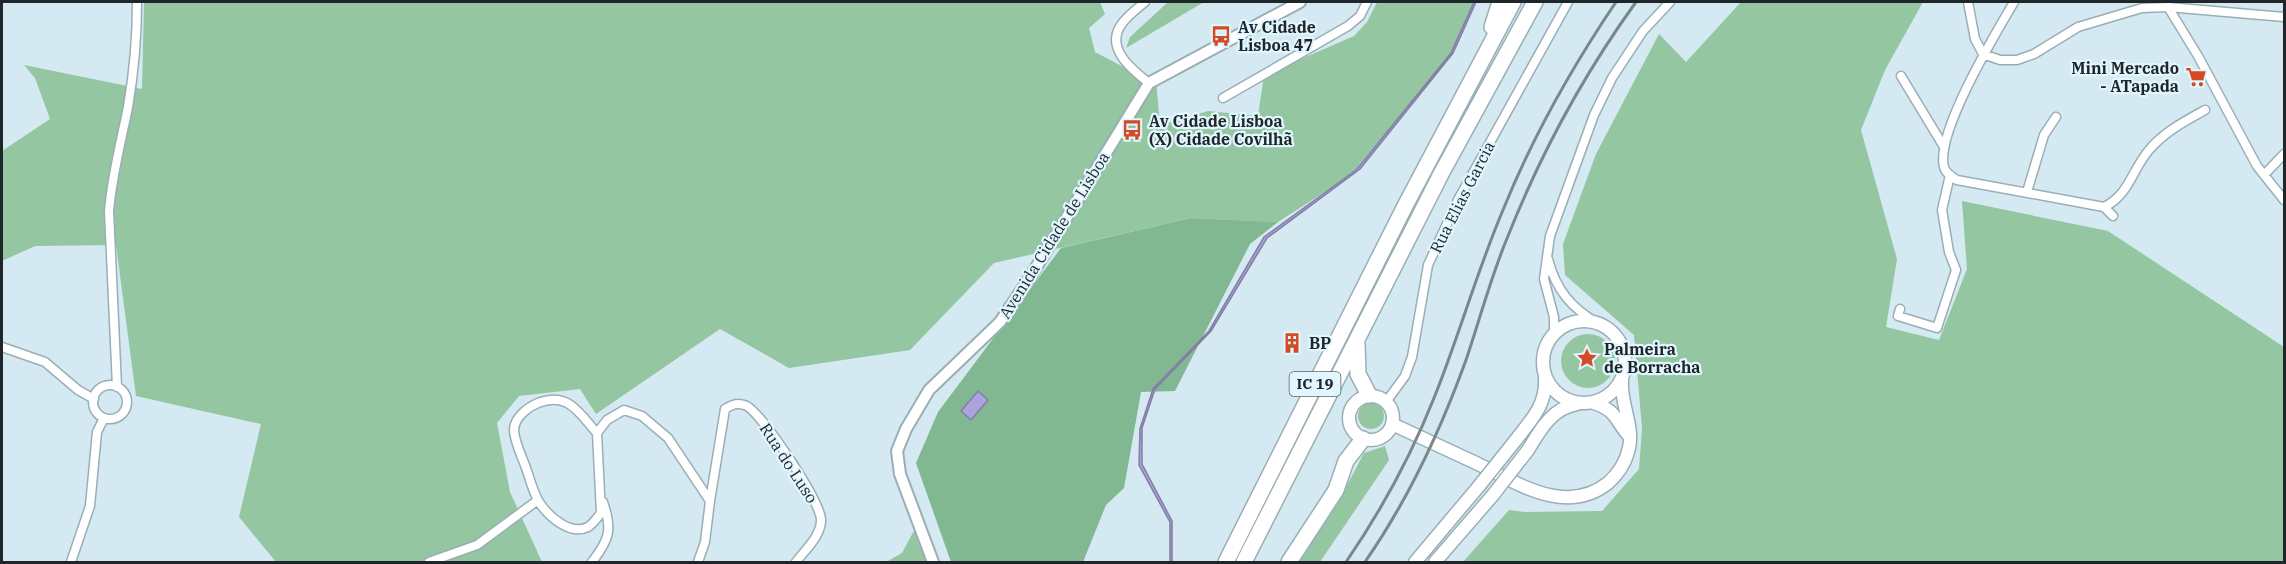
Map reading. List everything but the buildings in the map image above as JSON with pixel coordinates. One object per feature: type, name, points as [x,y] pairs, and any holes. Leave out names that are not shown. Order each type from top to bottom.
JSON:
[{"type":"highway","points":[[1483,55],[1500,2]]},
{"type":"highway","name":"IC 19","points":[[1226,562],[1347,319],[1483,55],[1513,2]]},
{"type":"highway","name":"IC 19","points":[[1244,562],[1452,153],[1535,2]]},
{"type":"highway","points":[[1357,342],[1358,374],[1369,395]]},
{"type":"highway","points":[[1289,562],[1336,490],[1346,461],[1363,439]]},
{"type":"main road","points":[[1392,424],[1484,467],[1514,484],[1542,494],[1567,497],[1592,492],[1613,478],[1626,457],[1630,437],[1621,390],[1625,358],[1623,347],[1617,337],[1599,324],[1575,322],[1554,333],[1547,342],[1542,365],[1546,390],[1543,400],[1515,441],[1479,486],[1414,562]]},
{"type":"main road","points":[[1545,376],[1550,386],[1558,394],[1578,404]]},
{"type":"main road","points":[[1435,562],[1493,495],[1552,416],[1562,409],[1578,404],[1594,403],[1610,395],[1622,380]]},
{"type":"main road","points":[[1369,395],[1386,402],[1392,412],[1392,424],[1384,436],[1377,439],[1363,439],[1351,429],[1348,414],[1355,401],[1369,395]]},
{"type":"main road","points":[[1594,403],[1612,412],[1622,429],[1630,437]]},
{"type":"street","points":[[117,387],[103,387],[94,399],[94,408],[104,418],[119,417],[126,409],[127,398],[117,387],[109,211],[112,180],[128,106],[137,40],[137,2]]},
{"type":"street","points":[[1145,2],[1123,22],[1117,39],[1118,54],[1149,84]]},
{"type":"street","name":"Avenida Cidade de Lisboa","points":[[933,562],[900,474],[897,451],[906,429],[929,390],[1000,322],[1149,84],[1300,2]]},
{"type":"street","points":[[1224,98],[1348,26],[1360,16],[1367,2]]},
{"type":"street","name":"Rua Elias Garcia","points":[[1386,402],[1405,376],[1412,357],[1428,265],[1458,200],[1568,2]]},
{"type":"street","points":[[1554,333],[1554,317],[1544,279],[1550,236],[1584,141],[1604,95],[1624,58],[1643,31],[1670,2]]},
{"type":"street","points":[[1968,2],[1975,39],[1983,54],[2000,60],[2017,60],[2034,54],[2078,27],[2142,8],[2168,7],[2284,17]]},
{"type":"street","points":[[2014,2],[1983,54],[1952,119],[1944,147],[1945,168],[1950,176],[1969,184],[2027,192],[2104,207],[2113,216]]},
{"type":"street","points":[[2168,7],[2198,56],[2242,139],[2264,175],[2284,200]]},
{"type":"street","points":[[1901,76],[1944,147]]},
{"type":"street","points":[[2104,207],[2116,201],[2149,150],[2167,132],[2205,110]]},
{"type":"street","points":[[2027,192],[2044,135],[2056,117]]},
{"type":"street","points":[[2264,175],[2284,154]]},
{"type":"street","points":[[1900,309],[1898,316],[1936,327],[1956,270],[1949,252],[1942,210],[1950,176]]},
{"type":"street","points":[[1547,253],[1555,282],[1566,301],[1599,324]]},
{"type":"street","points":[[2,347],[45,362],[78,390],[94,399]]},
{"type":"street","points":[[548,399],[561,400],[573,405],[597,433],[601,496],[601,513],[590,526],[581,529],[566,527],[547,513],[538,500],[516,441],[514,428],[518,417],[532,406],[548,399]]},
{"type":"street","name":"Rua do Luso","points":[[710,501],[725,409],[740,403],[758,416],[771,432],[819,511],[821,519],[816,536],[796,562]]},
{"type":"street","points":[[597,433],[607,420],[624,410],[642,416],[668,438],[710,501],[705,542],[698,562]]},
{"type":"street","points":[[71,562],[90,506],[97,432],[104,418]]},
{"type":"street","points":[[592,562],[608,538],[609,519],[601,496]]},
{"type":"street","points":[[429,562],[477,545],[538,500]]},
{"type":"green space","points":[[144,2],[1100,2],[1105,14],[1089,28],[1095,52],[1137,74],[1156,80],[1160,125],[1208,111],[1258,116],[1264,75],[1354,36],[1367,22],[1377,2],[1476,2],[1452,53],[1351,175],[1278,222],[1191,218],[994,263],[910,350],[789,368],[720,329],[596,414],[580,389],[519,396],[497,423],[510,492],[542,562],[276,562],[239,517],[261,424],[136,396],[116,245],[35,246],[2,261],[2,151],[50,119],[35,78],[24,65],[142,89]]},
{"type":"green space","points":[[1168,2],[1204,2],[1126,48],[1130,37]]},
{"type":"green space","points":[[1741,2],[1923,2],[1885,70],[1861,130],[1897,259],[1886,327],[1939,340],[1967,269],[1962,201],[2108,231],[2284,347],[2284,562],[1463,562],[1509,510],[1525,512],[1602,511],[1639,469],[1642,428],[1634,335],[1565,275],[1563,244],[1596,154],[1659,34],[1686,62]]},
{"type":"green space","points":[[1191,218],[1278,222],[1250,244],[1175,391],[1141,392],[1124,488],[1106,505],[1083,562],[951,562],[916,463],[938,412],[1061,248]]},
{"type":"green space","points":[[1583,334],[1593,334],[1603,338],[1611,346],[1615,361],[1611,376],[1603,384],[1593,388],[1583,388],[1573,384],[1565,376],[1561,366],[1561,356],[1565,346],[1573,338]]},
{"type":"green space","points":[[1371,403],[1380,407],[1384,416],[1380,425],[1371,429],[1362,425],[1358,416],[1362,407]]},
{"type":"green space","points":[[1385,446],[1389,460],[1320,562],[1294,562],[1343,493],[1364,453]]},
{"type":"green space","points":[[917,525],[930,562],[886,562],[902,553]]},
{"type":"shaded area","points":[[1476,2],[1453,53],[1360,169],[1267,238],[1211,331],[1155,389],[1142,428],[1142,464],[1172,521],[1172,562],[1170,562],[1170,522],[1139,465],[1140,429],[1153,389],[1209,331],[1264,237],[1356,170],[1362,163],[1451,53]]},
{"type":"shaded area","points":[[978,391],[988,400],[971,420],[961,411]]},
{"type":"railway","points":[[1346,562],[1394,483],[1425,420],[1494,233],[1527,155],[1569,77],[1616,2]]},
{"type":"railway","points":[[1365,562],[1409,490],[1434,439],[1466,360],[1502,251],[1549,144],[1581,86],[1636,2]]},
{"type":"place","name":"Av Cidade Lisboa 47","points":[[1221,36]]},
{"type":"place","name":"Mini Mercado - ATapada","points":[[2196,77]]},
{"type":"place","name":"Av Cidade Lisboa (X) Cidade Covilhã","points":[[1132,130]]},
{"type":"place","name":"BP","points":[[1292,343]]},
{"type":"place","name":"Palmeira de Borracha","points":[[1587,358]]}]
